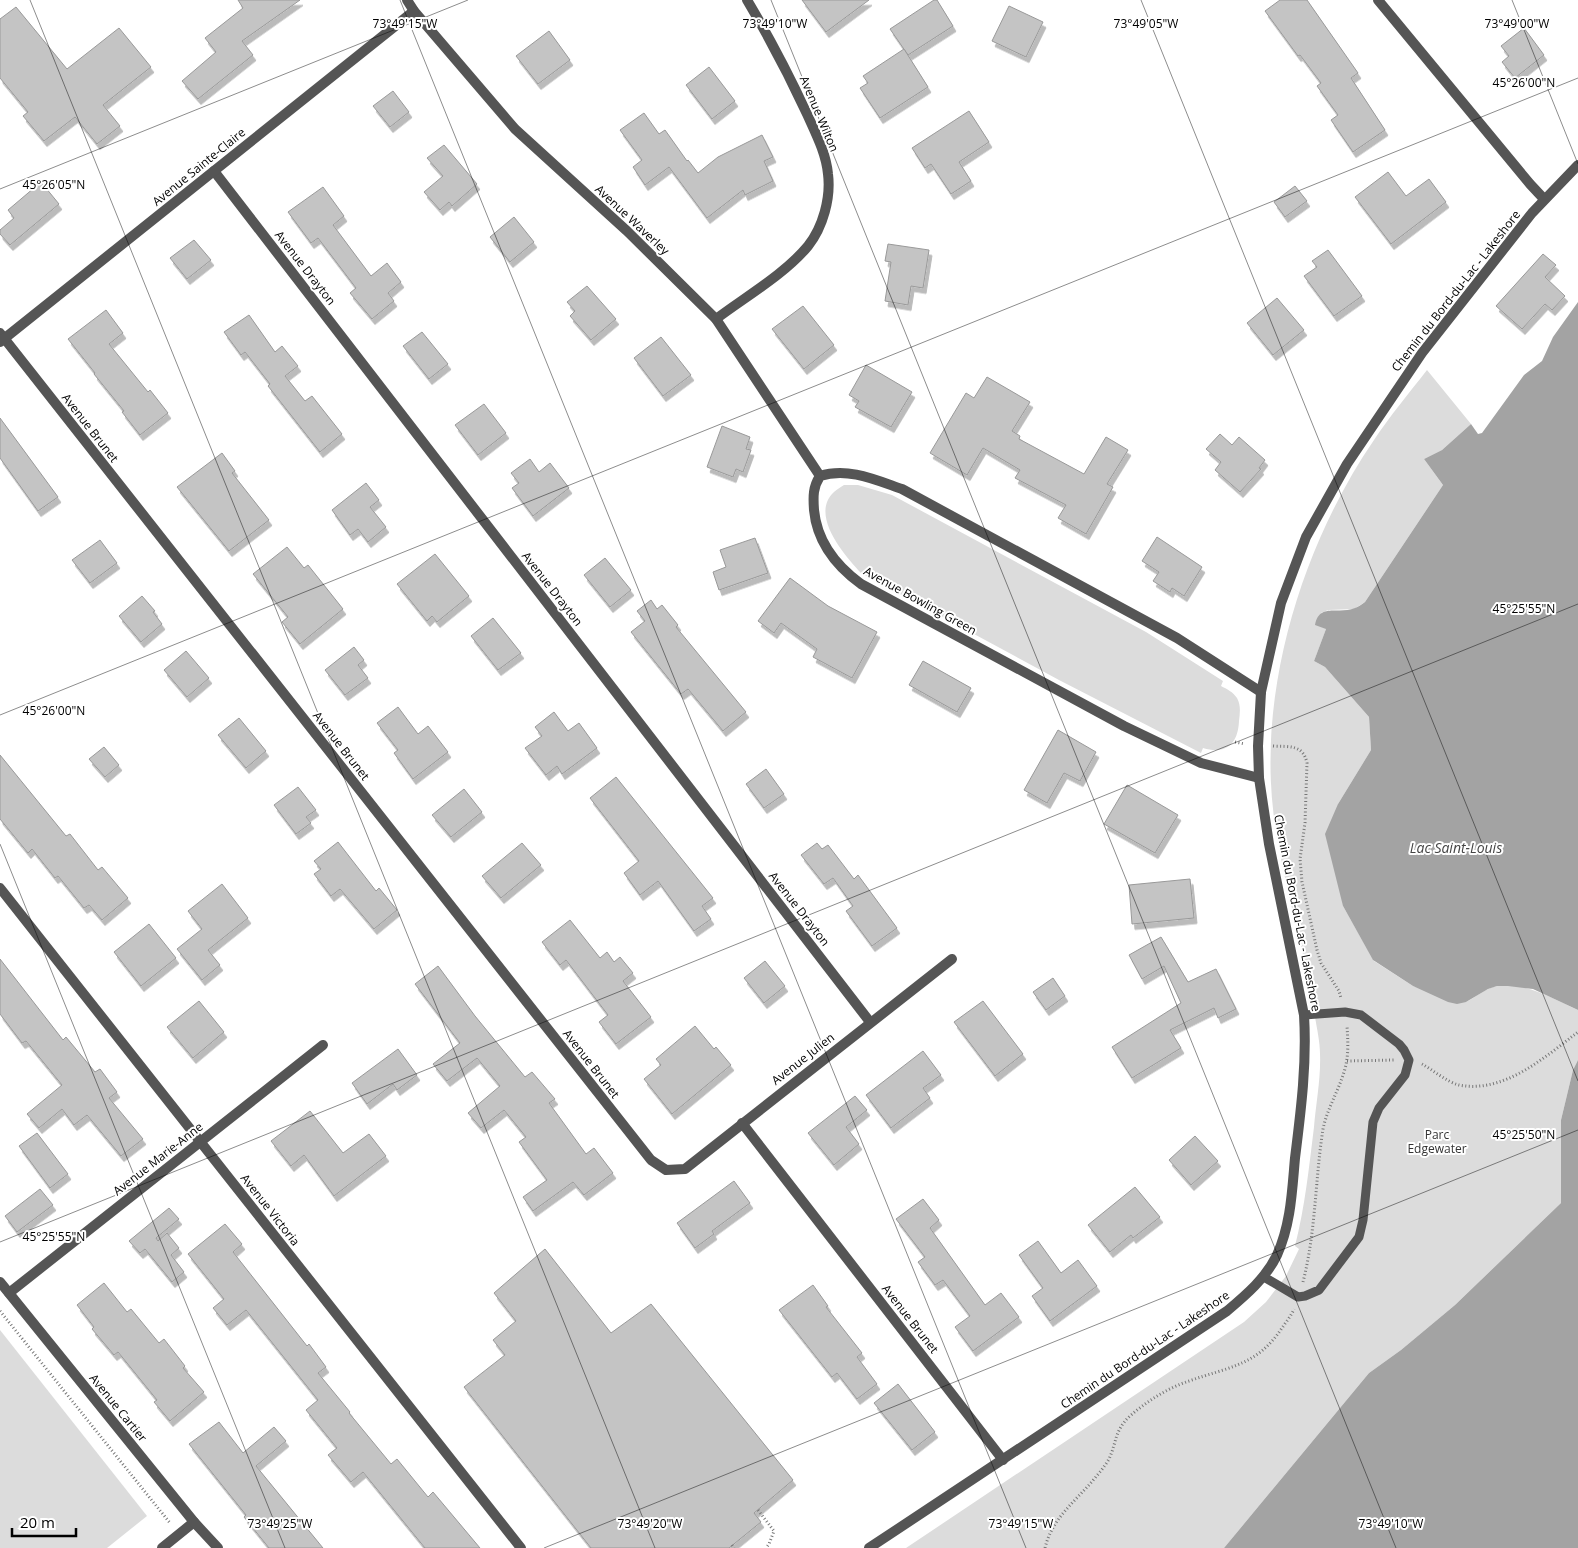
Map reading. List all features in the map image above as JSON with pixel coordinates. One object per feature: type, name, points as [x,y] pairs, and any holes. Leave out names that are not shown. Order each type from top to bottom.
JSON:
[{"type":"street","name":"Avenue Waverley","points":[[407,0],[515,129],[627,231],[716,319],[820,476]]},
{"type":"street","name":"Avenue Wilton","points":[[716,319],[788,265],[808,245],[824,214],[828,197],[829,176],[826,158],[817,136],[792,80],[747,0]]},
{"type":"street","points":[[1378,0],[1544,199]]},
{"type":"street","name":"Avenue Sainte-Claire","points":[[1,338],[214,171],[414,10]]},
{"type":"street","name":"Chemin du Bord-du-Lac - Lakeshore","points":[[869,1548],[1227,1311],[1264,1276],[1276,1256],[1285,1235],[1290,1207],[1305,1077],[1304,1014],[1269,844],[1259,778],[1258,746],[1262,692],[1281,603],[1306,537],[1347,464],[1422,353],[1544,199],[1578,165]]},
{"type":"street","name":"Avenue Drayton","points":[[214,171],[870,1022]]},
{"type":"street","name":"Avenue Brunet","points":[[1,338],[651,1160],[666,1170]]},
{"type":"street","points":[[820,476],[833,472],[850,473],[902,489],[1177,638],[1262,692]]},
{"type":"street","name":"Avenue Bowling Green","points":[[820,476],[814,486],[813,498],[819,534],[825,548],[835,561],[861,584],[1141,734],[1201,763],[1259,778]]},
{"type":"street","name":"Avenue Victoria","points":[[0,888],[521,1548]]},
{"type":"street","name":"Avenue Julien","points":[[666,1170],[685,1169],[952,959]]},
{"type":"street","name":"Avenue Marie-Anne","points":[[9,1293],[323,1044]]},
{"type":"street","name":"Avenue Brunet","points":[[742,1124],[1003,1460]]},
{"type":"street","name":"Avenue Cartier","points":[[0,1282],[194,1522],[218,1548]]},
{"type":"street","points":[[162,1548],[194,1522]]},
{"type":"lane","points":[[1264,1276],[1298,1297],[1305,1296],[1319,1290],[1359,1237],[1363,1220],[1373,1122],[1379,1108],[1406,1075],[1409,1060],[1399,1044],[1361,1015],[1345,1012],[1304,1014]]},
{"type":"path","points":[[1045,1548],[1056,1521],[1109,1459],[1120,1427],[1130,1416],[1160,1394],[1177,1386],[1232,1368],[1267,1348],[1292,1314],[1303,1281],[1312,1244],[1323,1129],[1328,1109],[1344,1073],[1347,1061],[1348,1039],[1345,1012],[1339,991],[1321,962],[1302,882],[1300,859],[1305,823],[1306,756],[1297,748],[1271,746]]},
{"type":"path","points":[[1417,1063],[1423,1064],[1457,1085],[1488,1085],[1503,1081],[1550,1054],[1578,1032]]},
{"type":"path","points":[[1347,1061],[1397,1060]]},
{"type":"path","points":[[0,1311],[158,1508]]},
{"type":"path","points":[[758,1510],[774,1531],[770,1544],[766,1548]]},
{"type":"green space","name":"Parc Edgewater","points":[[1427,370],[1471,424],[1442,450],[1424,459],[1443,485],[1365,602],[1354,609],[1328,610],[1321,613],[1326,629],[1314,661],[1325,667],[1369,717],[1371,750],[1338,804],[1343,906],[1374,961],[1413,986],[1466,1002],[1493,987],[1518,986],[1549,996],[1578,1010],[1578,1060],[1573,1070],[1561,1120],[1561,1203],[1455,1305],[1401,1350],[1369,1373],[1224,1548],[906,1548],[1244,1322],[1266,1302],[1286,1276],[1299,1249],[1295,1246],[1304,1202],[1310,1157],[1319,1081],[1320,1049],[1307,970],[1276,831],[1271,781],[1272,730],[1278,678],[1289,627],[1305,577],[1324,528],[1348,482],[1374,440]]},
{"type":"green space","points":[[844,485],[858,485],[892,495],[1146,632],[1223,681],[1221,686],[1235,696],[1240,706],[1238,729],[1233,741],[1224,749],[1211,750],[1203,748],[1201,753],[1059,680],[861,573],[839,546],[827,523],[825,512],[827,501],[834,492]]},
{"type":"green space","points":[[0,1330],[147,1516],[107,1548],[0,1548]]},
{"type":"water","name":"Lac Saint-Louis","points":[[1578,302],[1578,1010],[1533,989],[1508,986],[1497,986],[1488,989],[1466,1002],[1457,1004],[1448,1002],[1413,986],[1373,960],[1343,906],[1325,834],[1338,804],[1371,750],[1369,717],[1325,667],[1314,661],[1326,629],[1315,625],[1317,618],[1325,611],[1349,610],[1365,602],[1443,485],[1424,459],[1442,450],[1471,424],[1478,434],[1482,433],[1524,375],[1542,361],[1553,337]]},
{"type":"water","points":[[1578,1060],[1578,1548],[1224,1548],[1369,1373],[1401,1350],[1455,1305],[1561,1203],[1561,1120],[1573,1070]]},
{"type":"building","points":[[238,0],[300,0],[242,41],[253,55],[198,99],[182,81],[216,52],[205,38],[243,8]]},
{"type":"building","points":[[802,0],[869,0],[826,32]]},
{"type":"building","points":[[934,0],[937,0],[953,26],[908,55],[890,29]]},
{"type":"building","points":[[1280,0],[1307,0],[1358,73],[1351,78],[1385,130],[1353,152],[1331,120],[1338,115],[1317,86],[1321,83],[1300,55],[1298,56],[1265,11]]},
{"type":"building","points":[[1009,6],[1043,22],[1026,57],[992,41]]},
{"type":"building","points":[[16,7],[67,69],[119,28],[151,67],[103,105],[120,126],[97,144],[75,117],[44,141],[23,116],[28,112],[0,78],[0,19]]},
{"type":"building","points":[[1524,28],[1544,55],[1515,78],[1502,62],[1509,56],[1501,46]]},
{"type":"building","points":[[549,31],[570,60],[538,84],[516,56]]},
{"type":"building","points":[[904,49],[928,87],[880,118],[860,88],[868,83],[863,76]]},
{"type":"building","points":[[709,67],[735,101],[712,119],[686,85]]},
{"type":"building","points":[[393,91],[409,112],[390,127],[373,106]]},
{"type":"building","points":[[969,111],[989,142],[959,162],[971,181],[951,194],[931,164],[925,168],[912,148]]},
{"type":"building","points":[[644,113],[659,134],[665,130],[698,173],[718,157],[762,135],[773,157],[764,161],[773,181],[745,195],[743,190],[707,218],[669,167],[645,185],[633,167],[642,160],[620,130]]},
{"type":"building","points":[[444,145],[477,184],[452,206],[449,202],[440,210],[424,192],[443,176],[427,158]]},
{"type":"building","points":[[1388,172],[1406,196],[1429,179],[1446,202],[1391,244],[1355,197]]},
{"type":"building","points":[[41,182],[59,204],[10,245],[0,234],[0,230],[14,218],[8,210]]},
{"type":"building","points":[[1295,186],[1307,201],[1285,217],[1274,202]]},
{"type":"building","points":[[323,187],[344,216],[333,225],[371,276],[387,263],[401,282],[388,293],[394,301],[372,319],[350,293],[356,288],[318,238],[311,243],[288,212]]},
{"type":"building","points":[[514,217],[534,242],[510,262],[490,237]]},
{"type":"building","points":[[194,240],[211,260],[187,279],[170,258]]},
{"type":"building","points":[[888,244],[929,250],[923,288],[911,286],[908,305],[885,301],[891,262],[885,261]]},
{"type":"building","points":[[1328,250],[1362,296],[1334,316],[1304,276],[1317,267],[1312,261]]},
{"type":"building","points":[[1543,254],[1556,265],[1545,277],[1565,296],[1552,310],[1545,304],[1522,329],[1496,306]]},
{"type":"building","points":[[587,286],[616,319],[591,340],[570,316],[575,311],[567,302]]},
{"type":"building","points":[[1277,298],[1304,330],[1273,355],[1247,323]]},
{"type":"building","points":[[803,306],[834,345],[804,369],[772,329]]},
{"type":"building","points":[[106,310],[123,333],[109,344],[148,392],[150,390],[168,413],[140,435],[122,412],[124,411],[68,339]]},
{"type":"building","points":[[249,315],[275,352],[282,346],[298,366],[285,376],[305,401],[312,396],[342,434],[320,452],[268,386],[270,384],[245,352],[241,355],[224,332]]},
{"type":"building","points":[[422,332],[448,364],[429,379],[403,346]]},
{"type":"building","points":[[661,337],[691,375],[663,396],[634,358]]},
{"type":"building","points":[[866,365],[912,392],[891,427],[855,407],[859,401],[849,395]]},
{"type":"building","points":[[987,377],[1030,402],[1012,431],[1020,436],[1019,439],[1084,474],[1106,437],[1128,450],[1107,484],[1113,487],[1086,534],[1058,518],[1066,505],[1015,478],[1020,470],[983,448],[967,475],[930,453],[966,393],[974,398]]},
{"type":"building","points":[[484,404],[506,433],[478,455],[455,425]]},
{"type":"building","points":[[0,418],[58,497],[38,511],[0,458]]},
{"type":"building","points":[[722,426],[750,437],[746,449],[751,450],[743,472],[736,469],[733,477],[707,467]]},
{"type":"building","points":[[1220,434],[1232,445],[1239,437],[1265,460],[1259,468],[1261,469],[1240,492],[1215,470],[1221,462],[1206,449]]},
{"type":"building","points":[[222,453],[235,471],[232,473],[269,520],[229,551],[177,487]]},
{"type":"building","points":[[530,459],[539,472],[550,463],[569,488],[533,516],[512,488],[519,483],[511,473]]},
{"type":"building","points":[[366,483],[379,500],[370,507],[386,527],[368,542],[358,529],[350,535],[332,510]]},
{"type":"building","points":[[1157,537],[1202,567],[1184,596],[1172,588],[1170,592],[1153,581],[1159,572],[1142,561]]},
{"type":"building","points":[[755,538],[768,573],[719,590],[713,572],[726,567],[720,550]]},
{"type":"building","points":[[100,540],[117,563],[90,583],[72,560]]},
{"type":"building","points":[[287,547],[304,568],[308,565],[343,609],[300,644],[282,622],[288,617],[253,574]]},
{"type":"building","points":[[435,554],[469,596],[437,622],[432,616],[427,621],[397,584]]},
{"type":"building","points":[[605,558],[631,590],[610,607],[584,575]]},
{"type":"building","points":[[790,578],[828,606],[877,632],[852,678],[813,657],[817,649],[781,623],[774,633],[758,621]]},
{"type":"building","points":[[142,596],[155,611],[153,612],[162,624],[141,642],[119,616]]},
{"type":"building","points":[[651,600],[657,609],[662,605],[678,625],[676,627],[746,712],[723,731],[688,689],[681,694],[631,632],[645,621],[637,611]]},
{"type":"building","points":[[493,618],[521,653],[498,670],[471,636]]},
{"type":"building","points":[[354,647],[364,660],[358,665],[368,678],[345,695],[325,670]]},
{"type":"building","points":[[186,651],[209,678],[187,697],[164,670]]},
{"type":"building","points":[[923,661],[971,688],[957,712],[909,685]]},
{"type":"building","points":[[398,707],[418,734],[428,726],[448,752],[413,779],[394,753],[398,750],[377,723]]},
{"type":"building","points":[[554,712],[568,731],[579,723],[597,748],[562,774],[557,766],[546,775],[525,748],[542,736],[535,727]]},
{"type":"building","points":[[239,718],[266,751],[246,768],[218,735]]},
{"type":"building","points":[[1058,730],[1096,752],[1080,781],[1064,773],[1047,803],[1024,790]]},
{"type":"building","points":[[104,747],[119,765],[105,777],[89,759]]},
{"type":"building","points":[[0,755],[66,836],[70,834],[98,870],[102,867],[128,898],[102,920],[89,905],[84,908],[58,876],[55,878],[32,849],[28,853],[0,819]]},
{"type":"building","points":[[766,769],[784,794],[764,808],[746,784]]},
{"type":"building","points":[[616,777],[713,898],[702,906],[711,919],[694,931],[658,881],[640,895],[624,873],[639,861],[590,798]]},
{"type":"building","points":[[1127,785],[1178,815],[1155,853],[1104,824]]},
{"type":"building","points":[[298,787],[316,810],[306,817],[311,823],[296,834],[274,805]]},
{"type":"building","points":[[464,789],[482,812],[451,837],[432,815]]},
{"type":"building","points":[[338,842],[376,891],[379,888],[397,910],[374,929],[340,889],[331,896],[314,874],[321,869],[314,861]]},
{"type":"building","points":[[522,843],[541,865],[501,898],[482,876]]},
{"type":"building","points":[[817,843],[822,849],[828,845],[854,879],[858,875],[897,928],[872,946],[846,911],[853,906],[833,878],[824,884],[801,855]]},
{"type":"building","points":[[1190,879],[1194,918],[1132,924],[1129,885]]},
{"type":"building","points":[[222,884],[248,918],[208,950],[220,965],[202,980],[177,949],[202,929],[188,911]]},
{"type":"building","points":[[570,920],[600,958],[607,952],[614,962],[620,957],[633,973],[623,981],[651,1017],[616,1044],[599,1022],[608,1015],[566,960],[560,965],[542,942]]},
{"type":"building","points":[[149,924],[176,958],[141,986],[114,952]]},
{"type":"building","points":[[1161,937],[1188,982],[1216,969],[1236,1009],[1218,1018],[1214,1008],[1170,1030],[1181,1048],[1132,1078],[1112,1047],[1181,1003],[1164,966],[1142,979],[1129,955]]},
{"type":"building","points":[[0,959],[63,1040],[66,1037],[95,1072],[100,1069],[117,1092],[109,1098],[143,1139],[121,1156],[87,1115],[74,1125],[62,1109],[39,1128],[27,1114],[62,1085],[26,1041],[22,1043],[0,1014]]},
{"type":"building","points":[[765,961],[785,986],[764,1003],[744,978]]},
{"type":"building","points":[[438,966],[475,1016],[525,1077],[532,1072],[555,1099],[549,1103],[586,1154],[594,1148],[613,1173],[584,1195],[573,1182],[533,1211],[523,1197],[547,1180],[519,1142],[526,1137],[504,1110],[481,1128],[468,1113],[500,1086],[477,1058],[447,1081],[433,1064],[460,1043],[415,984]]},
{"type":"building","points":[[1053,978],[1065,996],[1046,1010],[1033,992]]},
{"type":"building","points":[[199,1001],[224,1032],[193,1058],[167,1027]]},
{"type":"building","points":[[983,1001],[1023,1054],[995,1076],[954,1022]]},
{"type":"building","points":[[695,1026],[714,1049],[716,1047],[731,1065],[672,1114],[644,1079],[661,1065],[656,1059]]},
{"type":"building","points":[[398,1049],[417,1075],[397,1090],[393,1084],[367,1104],[352,1083]]},
{"type":"building","points":[[923,1051],[941,1075],[923,1088],[930,1098],[891,1128],[866,1095]]},
{"type":"building","points":[[855,1096],[867,1110],[846,1127],[859,1144],[834,1165],[808,1133]]},
{"type":"building","points":[[310,1111],[343,1153],[369,1134],[386,1156],[334,1196],[304,1155],[291,1166],[271,1141]]},
{"type":"building","points":[[37,1133],[68,1174],[50,1188],[19,1146]]},
{"type":"building","points":[[1195,1136],[1218,1161],[1191,1185],[1169,1160]]},
{"type":"building","points":[[734,1181],[750,1203],[712,1231],[714,1234],[695,1248],[677,1223]]},
{"type":"building","points":[[1135,1187],[1160,1217],[1133,1238],[1131,1235],[1110,1252],[1088,1225]]},
{"type":"building","points":[[40,1189],[53,1205],[17,1232],[5,1216]]},
{"type":"building","points":[[923,1199],[939,1220],[930,1228],[985,1305],[1001,1293],[1019,1317],[973,1351],[955,1327],[970,1316],[943,1280],[935,1285],[918,1262],[925,1257],[896,1219]]},
{"type":"building","points":[[169,1208],[179,1219],[156,1238],[158,1241],[167,1233],[179,1248],[171,1255],[184,1272],[172,1282],[145,1249],[140,1253],[129,1241]]},
{"type":"building","points":[[225,1224],[242,1244],[233,1252],[307,1346],[309,1344],[326,1367],[318,1373],[349,1413],[391,1464],[397,1459],[428,1497],[433,1492],[480,1548],[425,1548],[363,1472],[351,1482],[328,1455],[337,1448],[306,1410],[318,1400],[246,1310],[227,1325],[213,1308],[224,1299],[188,1254]]},
{"type":"building","points":[[1038,1241],[1061,1273],[1078,1260],[1097,1286],[1050,1321],[1032,1296],[1043,1288],[1019,1255]]},
{"type":"building","points":[[545,1249],[611,1333],[651,1304],[793,1480],[754,1513],[761,1522],[729,1548],[591,1548],[464,1387],[505,1355],[493,1340],[516,1321],[494,1293]]},
{"type":"building","points":[[104,1283],[127,1312],[131,1309],[159,1343],[164,1339],[185,1366],[183,1368],[204,1392],[170,1421],[154,1402],[157,1400],[118,1352],[114,1355],[92,1329],[94,1327],[77,1305]]},
{"type":"building","points":[[813,1285],[828,1306],[826,1307],[862,1353],[857,1357],[877,1384],[857,1399],[837,1373],[832,1377],[779,1310]]},
{"type":"building","points":[[898,1384],[935,1432],[912,1450],[874,1403]]},
{"type":"building","points":[[219,1422],[243,1453],[274,1427],[286,1441],[256,1466],[323,1548],[269,1548],[244,1517],[246,1515],[189,1444]]}]
